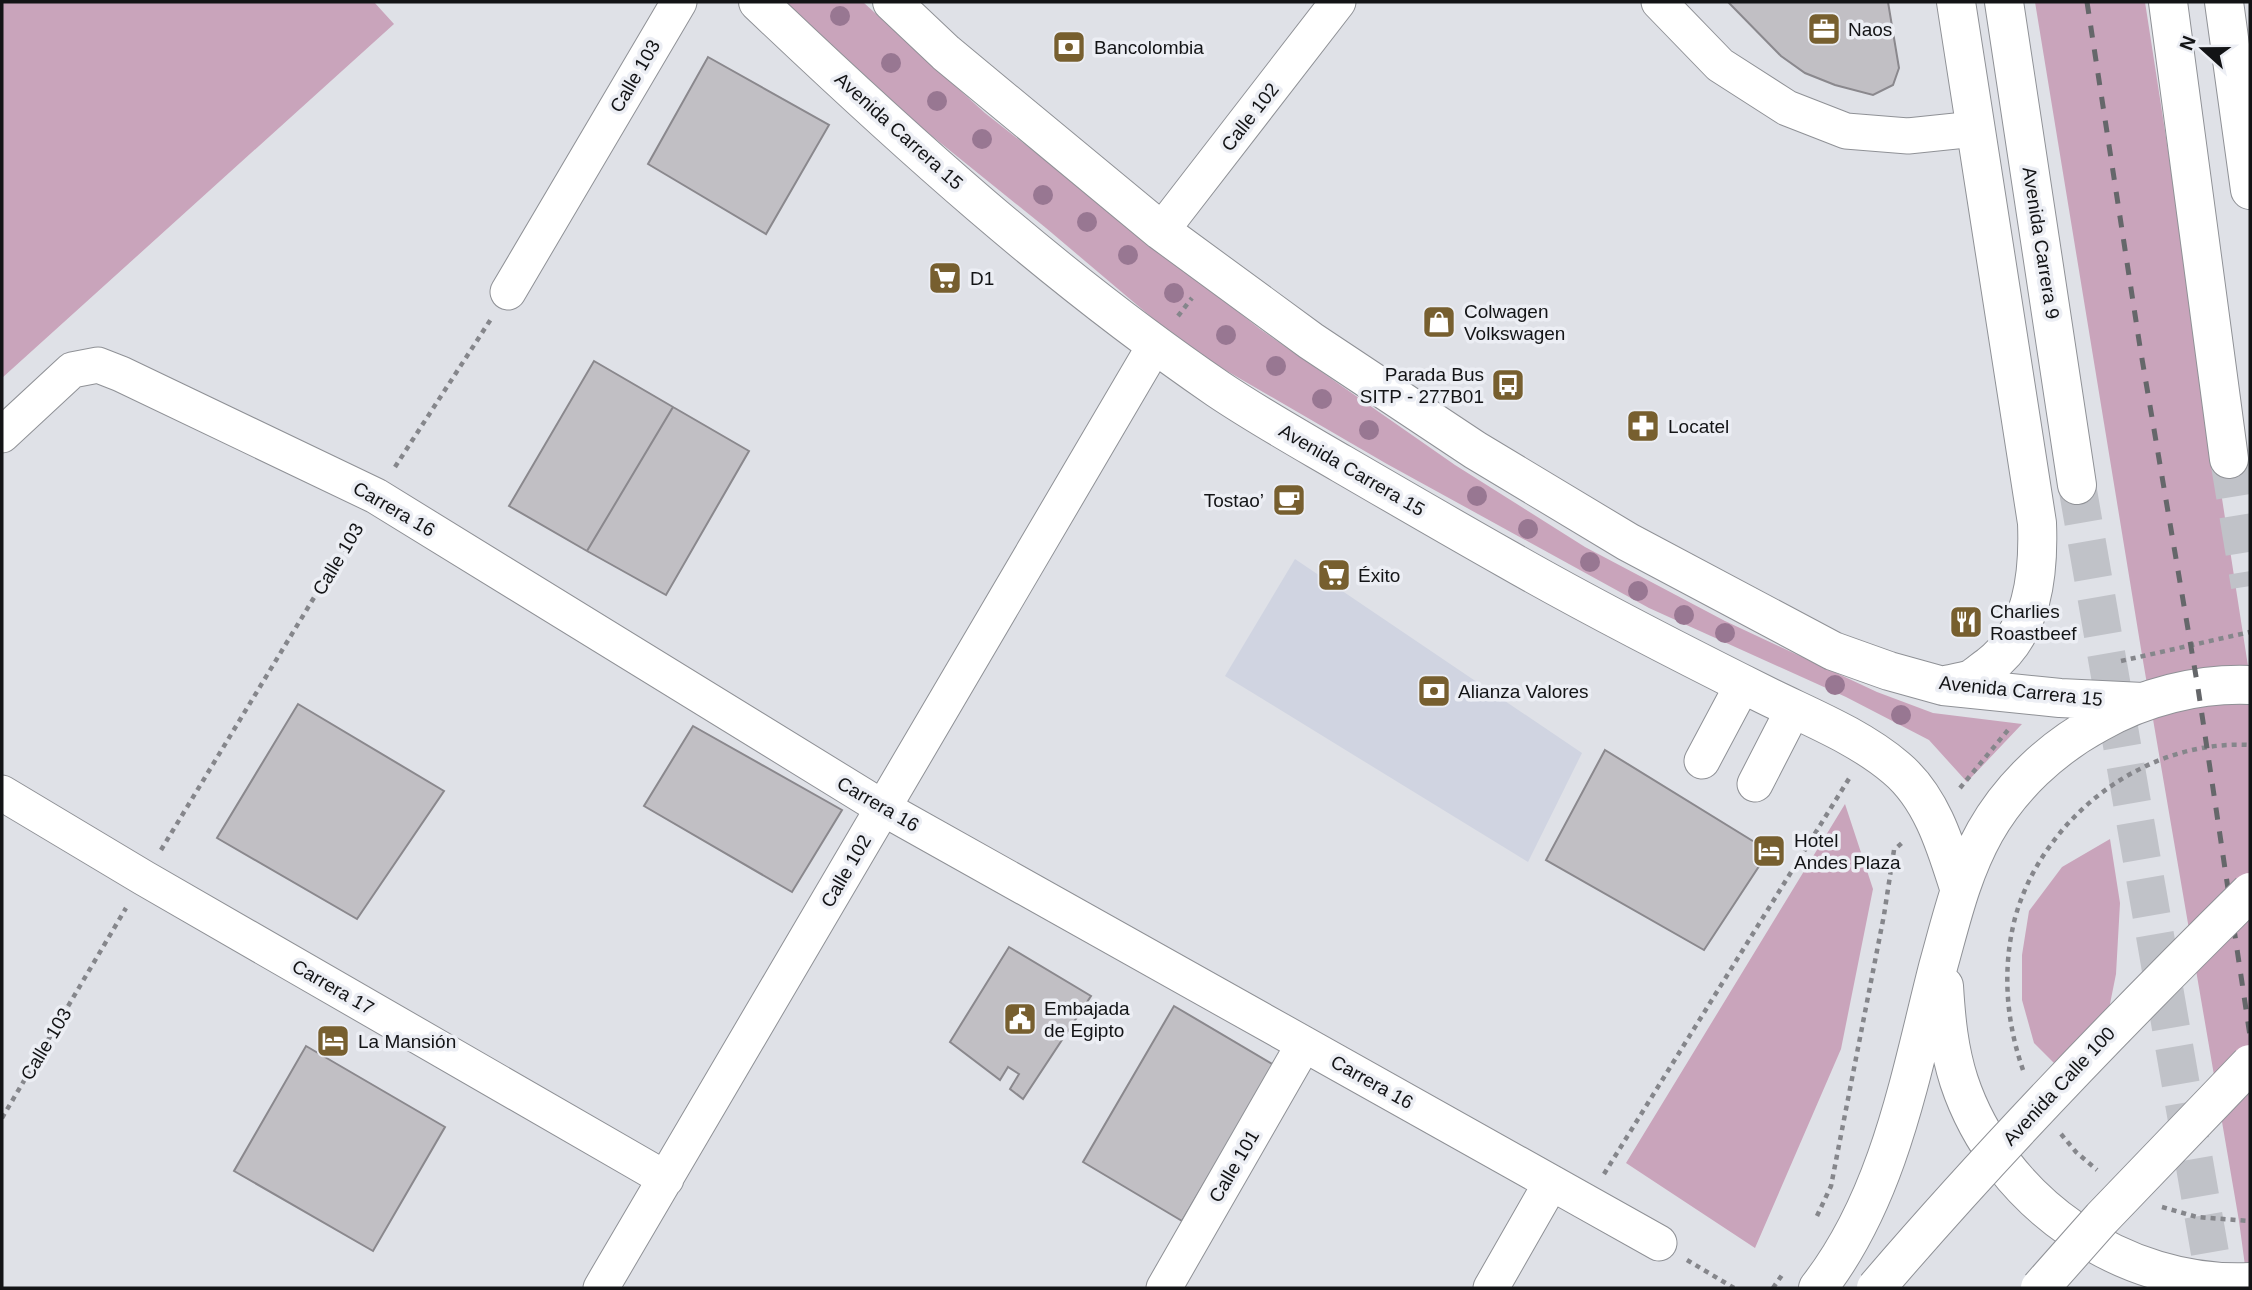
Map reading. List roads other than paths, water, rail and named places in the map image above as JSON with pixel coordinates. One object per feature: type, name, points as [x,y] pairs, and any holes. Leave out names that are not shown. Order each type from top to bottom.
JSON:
[{"type":"main road","name":"Avenida Carrera 15","points":[[758,2],[943,172],[1066,276],[1156,345],[1273,424],[1512,562],[1869,747],[1901,772],[1925,804],[1943,838],[1959,888]]},
{"type":"main road","name":"Avenida Carrera 15","points":[[892,2],[946,53],[1161,232],[1311,341],[1453,435],[1628,542],[1833,651],[1889,671],[1943,686],[2060,698],[2143,702]]},
{"type":"main road","points":[[1943,686],[1972,678],[1996,661],[2016,636],[2034,589],[2038,556],[2037,523],[1956,2]]},
{"type":"main road","name":"Avenida Carrera 9","points":[[2004,2],[2077,485]]},
{"type":"main road","points":[[2168,2],[2229,459]]},
{"type":"main road","points":[[2224,2],[2250,190]]},
{"type":"main road","points":[[1803,1278],[1862,1217],[1883,1167],[1907,1087],[1959,888],[1985,831],[2003,805],[2026,778],[2080,732],[2111,715],[2143,702],[2199,688],[2248,684]]},
{"type":"main road","name":"Avenida Calle 100","points":[[1876,1288],[2046,1099],[2250,892]]},
{"type":"main road","points":[[1949,929],[1943,980],[1947,1032],[1959,1082],[1980,1129],[2009,1172],[2044,1209],[2085,1240],[2119,1280],[2169,1274],[2194,1279],[2250,1282]]},
{"type":"main road","points":[[2040,1288],[2102,1218],[2250,1064]]},
{"type":"street","name":"Calle 103","points":[[508,292],[679,2]]},
{"type":"street","name":"Calle 102","points":[[1161,232],[1338,2]]},
{"type":"street","points":[[1659,2],[1720,65],[1787,108],[1846,131],[1908,136],[1975,129]]},
{"type":"street","name":"Calle 102","points":[[601,1288],[1156,345]]},
{"type":"street","name":"Carrera 16","points":[[2,435],[72,370],[98,365],[376,496],[883,808],[1659,1243]]},
{"type":"street","points":[[1702,761],[1743,684]]},
{"type":"street","points":[[1755,784],[1794,710]]},
{"type":"street","name":"Carrera 17","points":[[2,793],[144,878],[666,1179]]},
{"type":"street","name":"Calle 101","points":[[1164,1288],[1304,1044]]},
{"type":"street","points":[[1491,1288],[1551,1183]]},
{"type":"tunnel","points":[[2229,459],[2250,586]]},
{"type":"tunnel","points":[[2077,485],[2216,1288]]},
{"type":"railway","points":[[2087,2],[2140,347],[2198,688],[2250,1036]]},
{"type":"place","name":"Naos","points":[[1824,29]]},
{"type":"place","name":"Bancolombia","points":[[1069,47]]},
{"type":"place","name":"D1","points":[[945,278]]},
{"type":"place","name":"Colwagen Volkswagen","points":[[1439,322]]},
{"type":"place","name":"Parada Bus SITP - 277B01","points":[[1508,385]]},
{"type":"place","name":"Locatel","points":[[1643,426]]},
{"type":"place","name":"Tostao’","points":[[1289,500]]},
{"type":"place","name":"Éxito","points":[[1334,575]]},
{"type":"place","name":"Charlies Roastbeef","points":[[1966,622]]},
{"type":"place","name":"Alianza Valores","points":[[1434,691]]},
{"type":"place","name":"Hotel Andes Plaza","points":[[1769,851]]},
{"type":"place","name":"Embajada de Egipto","points":[[1020,1019]]},
{"type":"place","name":"La Mansión","points":[[333,1041]]}]
